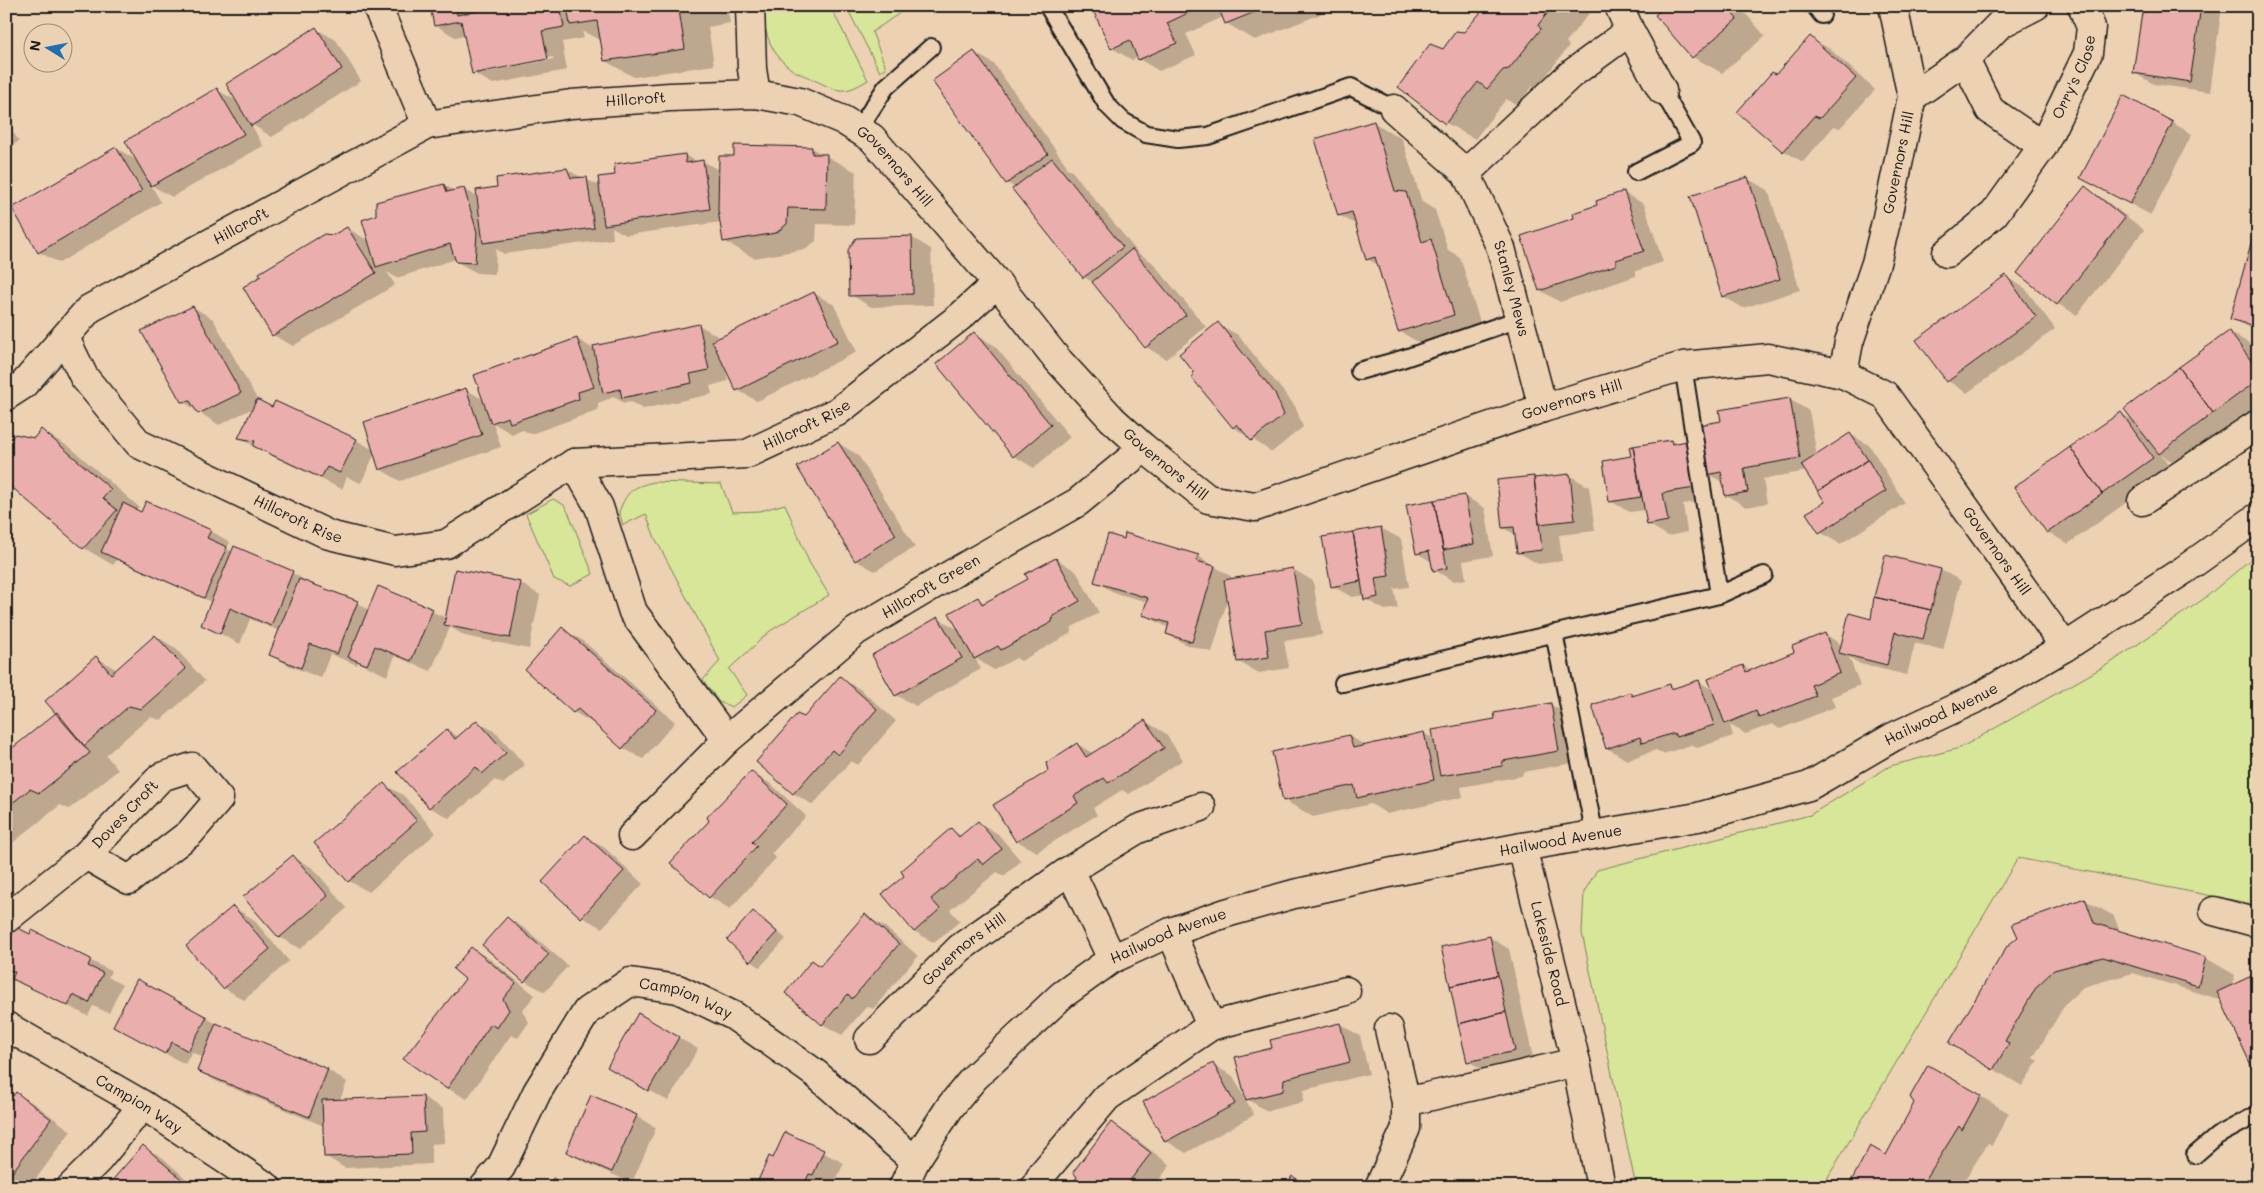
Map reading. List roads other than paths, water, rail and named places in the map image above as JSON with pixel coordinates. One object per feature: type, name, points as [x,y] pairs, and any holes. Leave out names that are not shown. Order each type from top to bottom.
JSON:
[{"type":"street","points":[[377,6],[426,125]]},
{"type":"street","points":[[750,6],[752,69],[756,94]]},
{"type":"street","points":[[1619,6],[1630,31],[1662,90]]},
{"type":"street","name":"Governors Hill","points":[[1844,374],[1849,342],[1876,263],[1912,97],[1893,6]]},
{"type":"street","points":[[1912,97],[1965,60],[2000,24],[2035,6]]},
{"type":"street","name":"Orry's Close","points":[[1947,253],[1994,214],[2043,146],[2088,53],[2091,27],[2082,6]]},
{"type":"street","points":[[1466,173],[1570,75],[1630,31]]},
{"type":"street","points":[[1965,60],[1990,110],[2043,146]]},
{"type":"street","name":"Hillcroft","points":[[6,396],[23,385],[89,309],[426,125],[571,104],[670,97],[756,94]]},
{"type":"street","name":"Governors Hill","points":[[756,94],[800,102],[872,138],[997,283],[1058,359],[1112,419],[1144,448],[1208,498],[1255,507],[1543,408],[1683,366],[1768,358],[1844,374],[1885,395],[2065,647]]},
{"type":"street","name":"Stanley Mews","points":[[1394,108],[1466,173],[1501,248],[1543,408]]},
{"type":"street","name":"Hillcroft Rise","points":[[64,338],[84,377],[139,444],[320,531],[395,551],[446,544],[574,463],[747,454],[837,412],[961,316],[997,283]]},
{"type":"street","points":[[2142,501],[2258,424]]},
{"type":"street","name":"Hillcroft Green","points":[[632,836],[727,740],[856,632],[954,572],[1078,502],[1144,448]]},
{"type":"street","points":[[574,463],[600,507],[633,612],[727,740]]},
{"type":"street","name":"Hailwood Avenue","points":[[903,1187],[915,1161],[950,1107],[974,1078],[1062,995],[1112,960],[1171,932],[1226,913],[1294,894],[1393,872],[1522,847],[1698,817],[1809,786],[1893,737],[1979,697],[2065,647],[2184,570],[2258,517]]},
{"type":"street","name":"Doves Croft","points":[[6,919],[86,855],[161,777],[192,767],[219,799],[190,833],[130,880],[86,855]]},
{"type":"street","name":"Governors Hill","points":[[869,1039],[960,948],[1070,870],[1138,829],[1201,807]]},
{"type":"street","name":"Lakeside Road","points":[[1522,847],[1576,1062],[1601,1187]]},
{"type":"street","points":[[1070,870],[1112,960]]},
{"type":"street","points":[[2214,911],[2258,923]]},
{"type":"street","points":[[1171,932],[1210,1026]]},
{"type":"street","name":"Campion Way","points":[[484,1187],[501,1167],[537,1092],[587,1011],[630,982],[678,989],[734,1016],[816,1074],[915,1161]]},
{"type":"street","points":[[1035,1187],[1043,1173],[1107,1097],[1210,1026],[1346,991]]},
{"type":"street","name":"Campion Way","points":[[6,1026],[143,1105],[267,1187]]},
{"type":"street","points":[[1379,1187],[1406,1128],[1406,1102],[1389,1029]]},
{"type":"street","points":[[1406,1102],[1576,1062]]},
{"type":"street","points":[[71,1187],[100,1159],[143,1105]]},
{"type":"lane","points":[[1051,6],[1050,10],[1107,105],[1123,121],[1146,134],[1178,139],[1208,136],[1351,87],[1394,108]]},
{"type":"lane","points":[[858,130],[886,87],[931,47]]},
{"type":"lane","points":[[1636,172],[1692,143],[1662,90]]},
{"type":"lane","points":[[1359,371],[1402,359],[1519,319]]},
{"type":"lane","points":[[1683,366],[1719,595]]},
{"type":"lane","points":[[1343,683],[1719,595],[1764,575]]},
{"type":"lane","points":[[1554,633],[1595,836]]},
{"type":"lane","points":[[2195,1155],[2218,1136],[2258,1114]]}]
